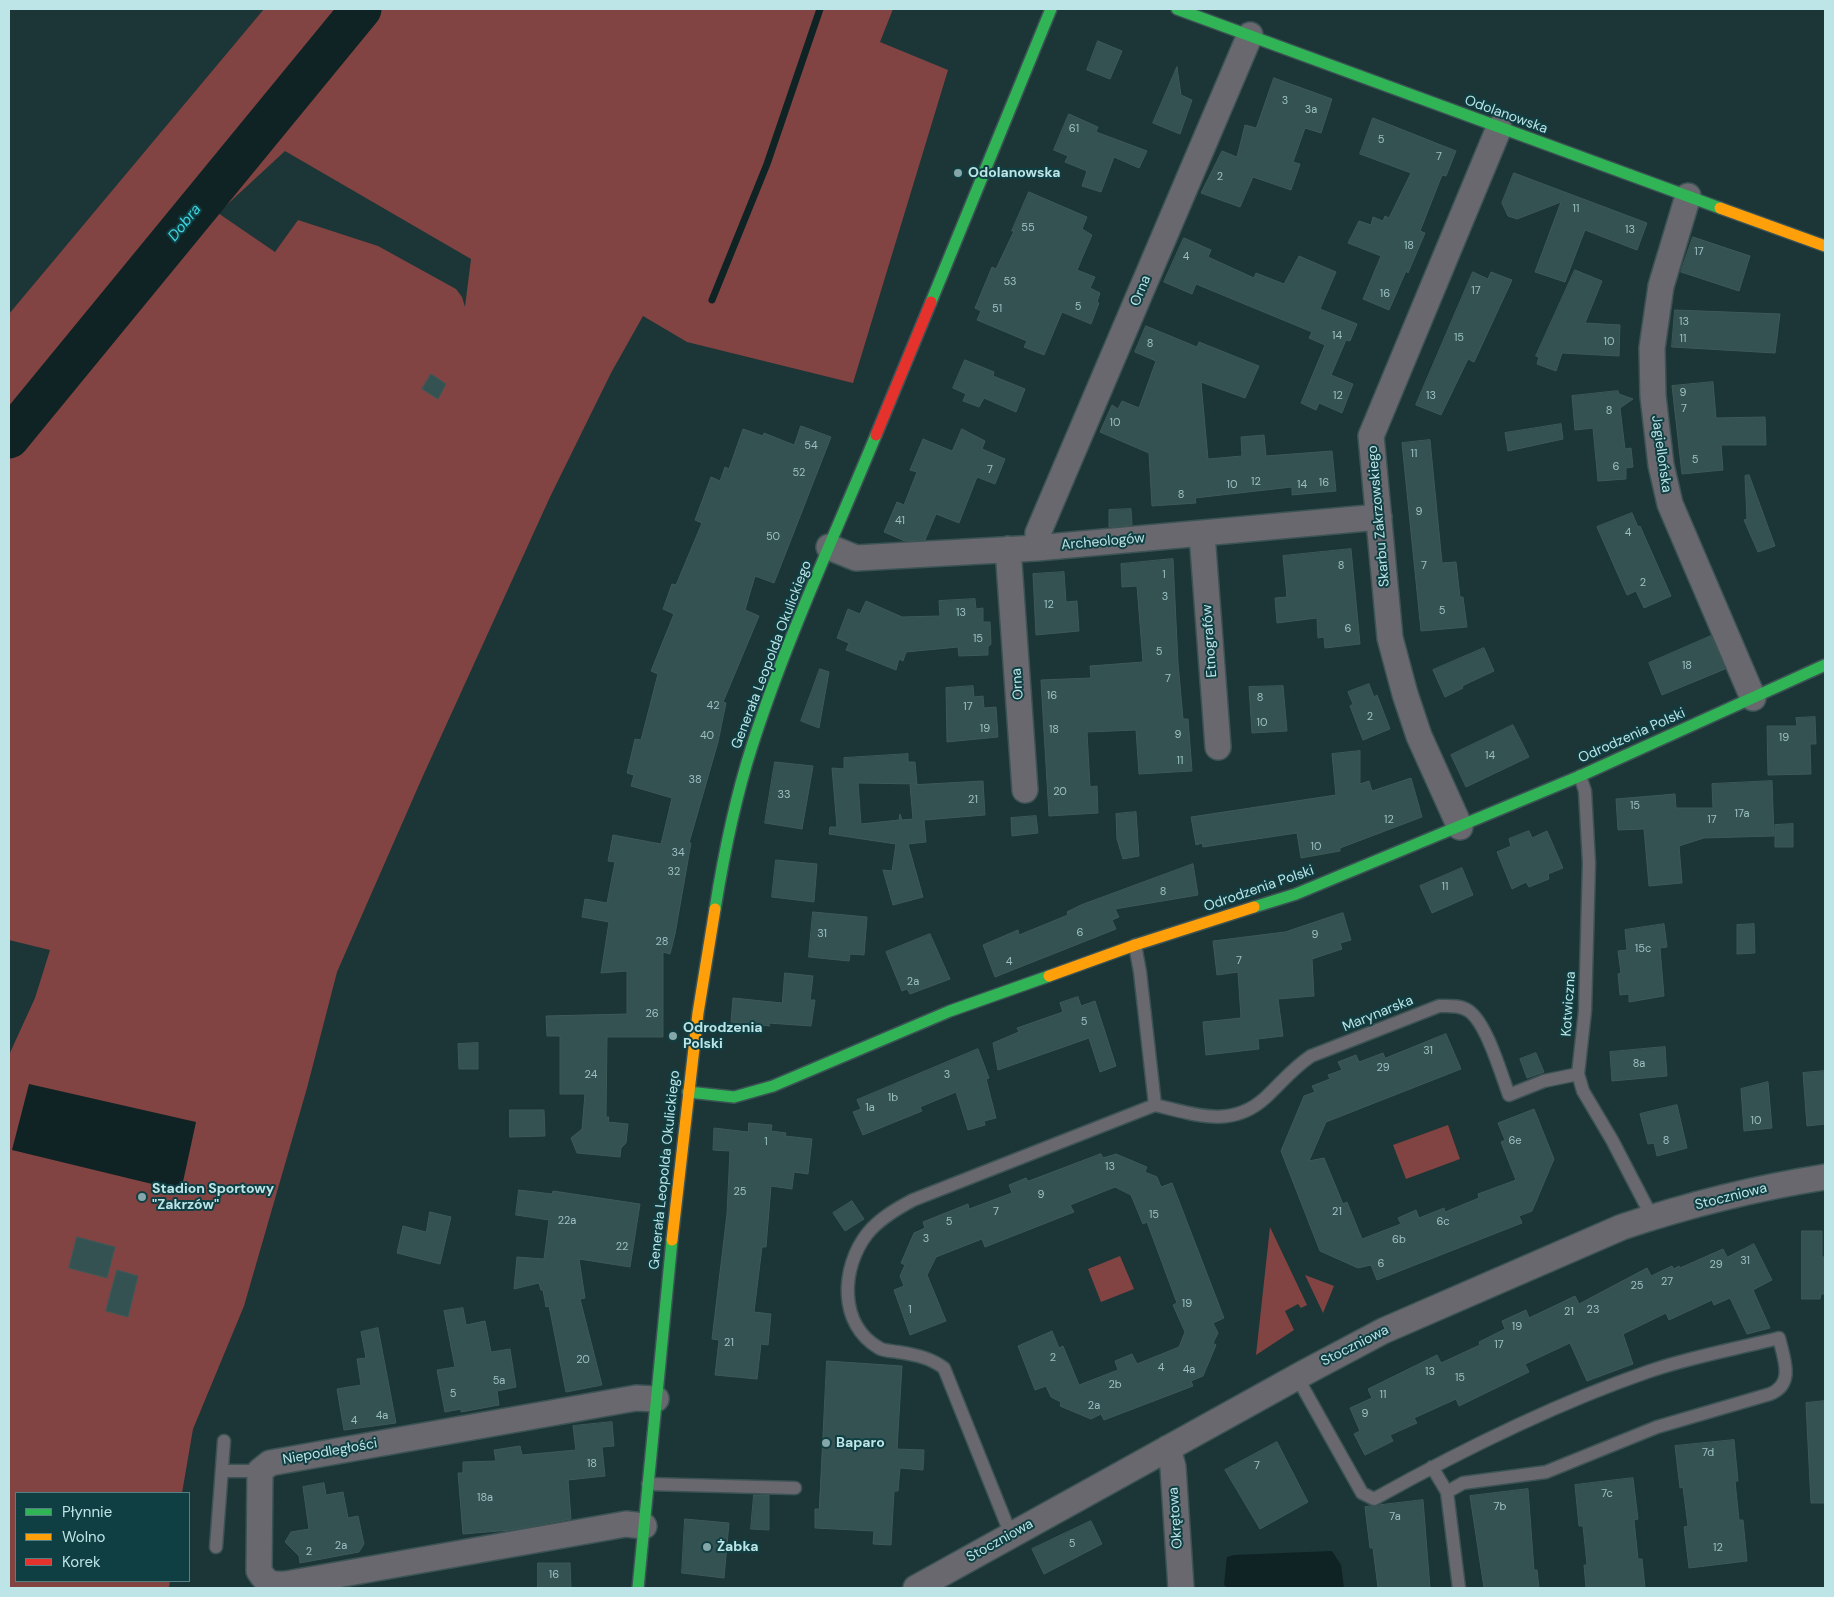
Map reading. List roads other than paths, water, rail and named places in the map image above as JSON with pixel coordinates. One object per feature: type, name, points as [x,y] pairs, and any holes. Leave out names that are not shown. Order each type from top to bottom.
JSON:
[{"type":"street","name":"Generała Leopolda Okulickiego","points":[[642,1588],[644,1526],[688,1092],[698,1012],[725,847],[739,788],[777,675],[1051,9]]},
{"type":"street","name":"Odolanowska","points":[[1177,9],[1825,246]]},
{"type":"street","name":"Orna","points":[[1037,548],[1038,533],[1250,35]]},
{"type":"street","name":"Skarbu Zakrzowskiego","points":[[1460,827],[1419,736],[1395,661],[1390,638],[1371,436],[1499,128]]},
{"type":"street","name":"Jagiellońska","points":[[1688,196],[1661,286],[1652,348],[1653,396],[1661,465],[1670,504],[1753,698]]},
{"type":"street","name":"Archeologów","points":[[829,547],[856,558],[1037,548],[1379,517]]},
{"type":"street","name":"Etnografów","points":[[1202,534],[1218,747]]},
{"type":"street","name":"Orna","points":[[1008,549],[1026,790]]},
{"type":"street","name":"Odrodzenia Polski","points":[[688,1092],[734,1096],[773,1086],[950,1011],[1135,945],[1296,894],[1580,776],[1825,665]]},
{"type":"street","name":"Stoczniowa","points":[[916,1588],[1297,1377],[1383,1331],[1442,1304],[1622,1227],[1652,1217],[1732,1196],[1825,1178]]},
{"type":"street","name":"Niepodległości","points":[[260,1471],[270,1463],[286,1459],[636,1398],[656,1399]]},
{"type":"street","name":"Okrętowa","points":[[1168,1448],[1173,1467],[1181,1588]]},
{"type":"street","points":[[260,1471],[259,1571],[265,1581],[273,1585],[296,1583],[626,1524],[644,1526]]},
{"type":"lane","name":"Kotwiczna","points":[[1580,776],[1585,791],[1589,863],[1585,1011],[1578,1074],[1584,1091],[1652,1217]]},
{"type":"lane","points":[[1011,1535],[944,1368],[934,1360],[923,1356],[882,1350],[872,1344],[854,1321],[847,1293],[851,1263],[858,1247],[878,1223],[913,1200],[1155,1105],[1140,972],[1135,945]]},
{"type":"lane","name":"Marynarska","points":[[1155,1105],[1201,1116],[1224,1118],[1242,1112],[1264,1099],[1295,1067],[1311,1056],[1439,1006],[1458,1006],[1470,1012],[1486,1037],[1509,1095],[1558,1077],[1578,1074]]},
{"type":"lane","points":[[1297,1377],[1362,1493],[1374,1499],[1484,1440],[1594,1391],[1649,1371],[1779,1338],[1787,1374],[1783,1386],[1778,1391],[1657,1427],[1546,1472],[1463,1483],[1447,1492]]},
{"type":"lane","points":[[216,1547],[224,1441]]},
{"type":"lane","points":[[1432,1467],[1447,1492],[1459,1588]]},
{"type":"lane","points":[[223,1472],[260,1471]]},
{"type":"lane","points":[[648,1484],[795,1488]]},
{"type":"water","points":[[29,1084],[196,1122],[181,1191],[12,1150]]},
{"type":"water","points":[[1332,1551],[1341,1565],[1344,1588],[1227,1588],[1224,1585],[1227,1557],[1234,1555]]},
{"type":"waterway","name":"Dobra","points":[[9,438],[361,9]]},
{"type":"waterway","points":[[712,300],[767,164],[820,9]]},
{"type":"place","name":"Odolanowska","points":[[958,173]]},
{"type":"place","name":"Odrodzenia Polski","points":[[673,1036]]},
{"type":"place","name":"Stadion Sportowy \"Zakrzów\"","points":[[142,1197]]},
{"type":"place","name":"Baparo","points":[[826,1443]]},
{"type":"place","name":"Żabka","points":[[707,1547]]}]
